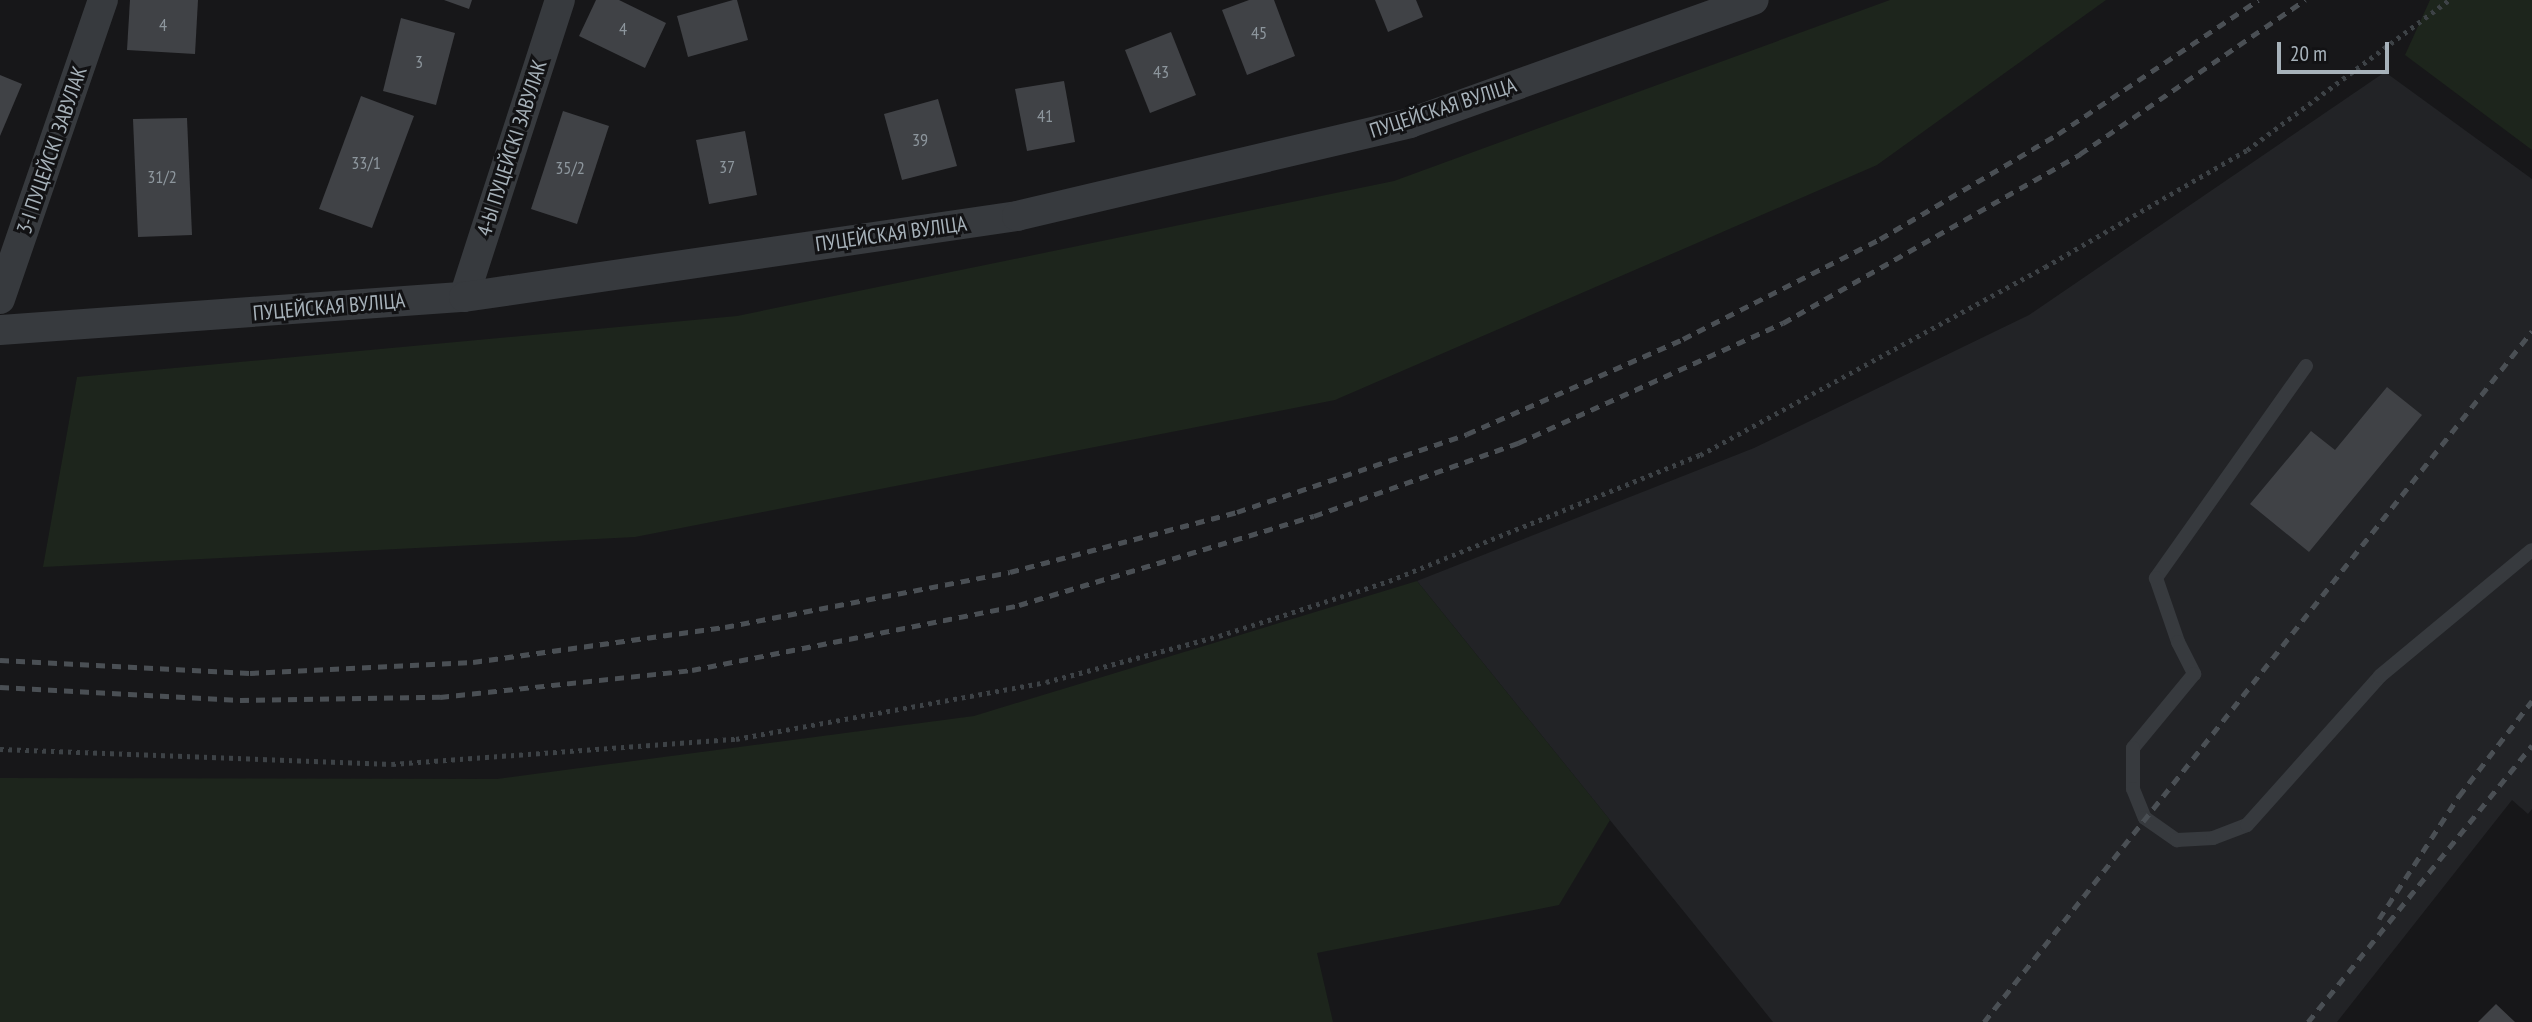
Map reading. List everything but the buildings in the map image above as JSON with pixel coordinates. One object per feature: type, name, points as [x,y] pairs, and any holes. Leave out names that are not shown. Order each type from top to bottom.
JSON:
[{"type":"street","name":"3-І ПУЦЕЙСКІ ЗАВУЛАК","points":[[0,299],[103,0]]},
{"type":"street","name":"4-Ы ПУЦЕЙСКІ ЗАВУЛАК","points":[[464,297],[560,0]]},
{"type":"street","name":"ПУЦЕЙСКАЯ ВУЛІЦА","points":[[0,330],[464,297],[1017,216],[1410,123],[1754,0]]},
{"type":"lane","points":[[2306,366],[2156,578],[2194,674],[2133,748],[2133,789],[2145,818],[2177,841],[2213,838],[2247,825],[2380,676],[2532,550]]},
{"type":"path","points":[[0,749],[392,764],[736,739],[1046,682],[1219,636],[1390,581],[1700,455],[2033,274],[2247,150],[2449,0]]},
{"type":"shaded area","points":[[1890,0],[2106,0],[1877,165],[1335,400],[635,537],[43,567],[77,377],[737,316],[1394,181]]},
{"type":"shaded area","points":[[2430,0],[2532,0],[2532,150],[2405,55]]},
{"type":"shaded area","points":[[2385,72],[2532,179],[2532,809],[2528,814],[2512,800],[2337,1022],[1773,1022],[1417,581],[1754,448],[2029,315]]},
{"type":"shaded area","points":[[1417,581],[1610,820],[1559,905],[1317,953],[1333,1022],[0,1022],[0,778],[497,779],[974,716]]},
{"type":"railway","points":[[0,660],[250,673],[473,662],[725,627],[1010,572],[1237,512],[1467,434],[1683,339],[1880,239],[2058,134],[2258,0]]},
{"type":"railway","points":[[0,687],[240,700],[440,697],[692,670],[1019,605],[1314,516],[1518,443],[1783,323],[2080,154],[2305,0]]},
{"type":"railway","points":[[1984,1022],[2532,331]]},
{"type":"railway","points":[[2379,919],[2459,796],[2532,701]]},
{"type":"railway","points":[[2308,1022],[2532,745]]}]
